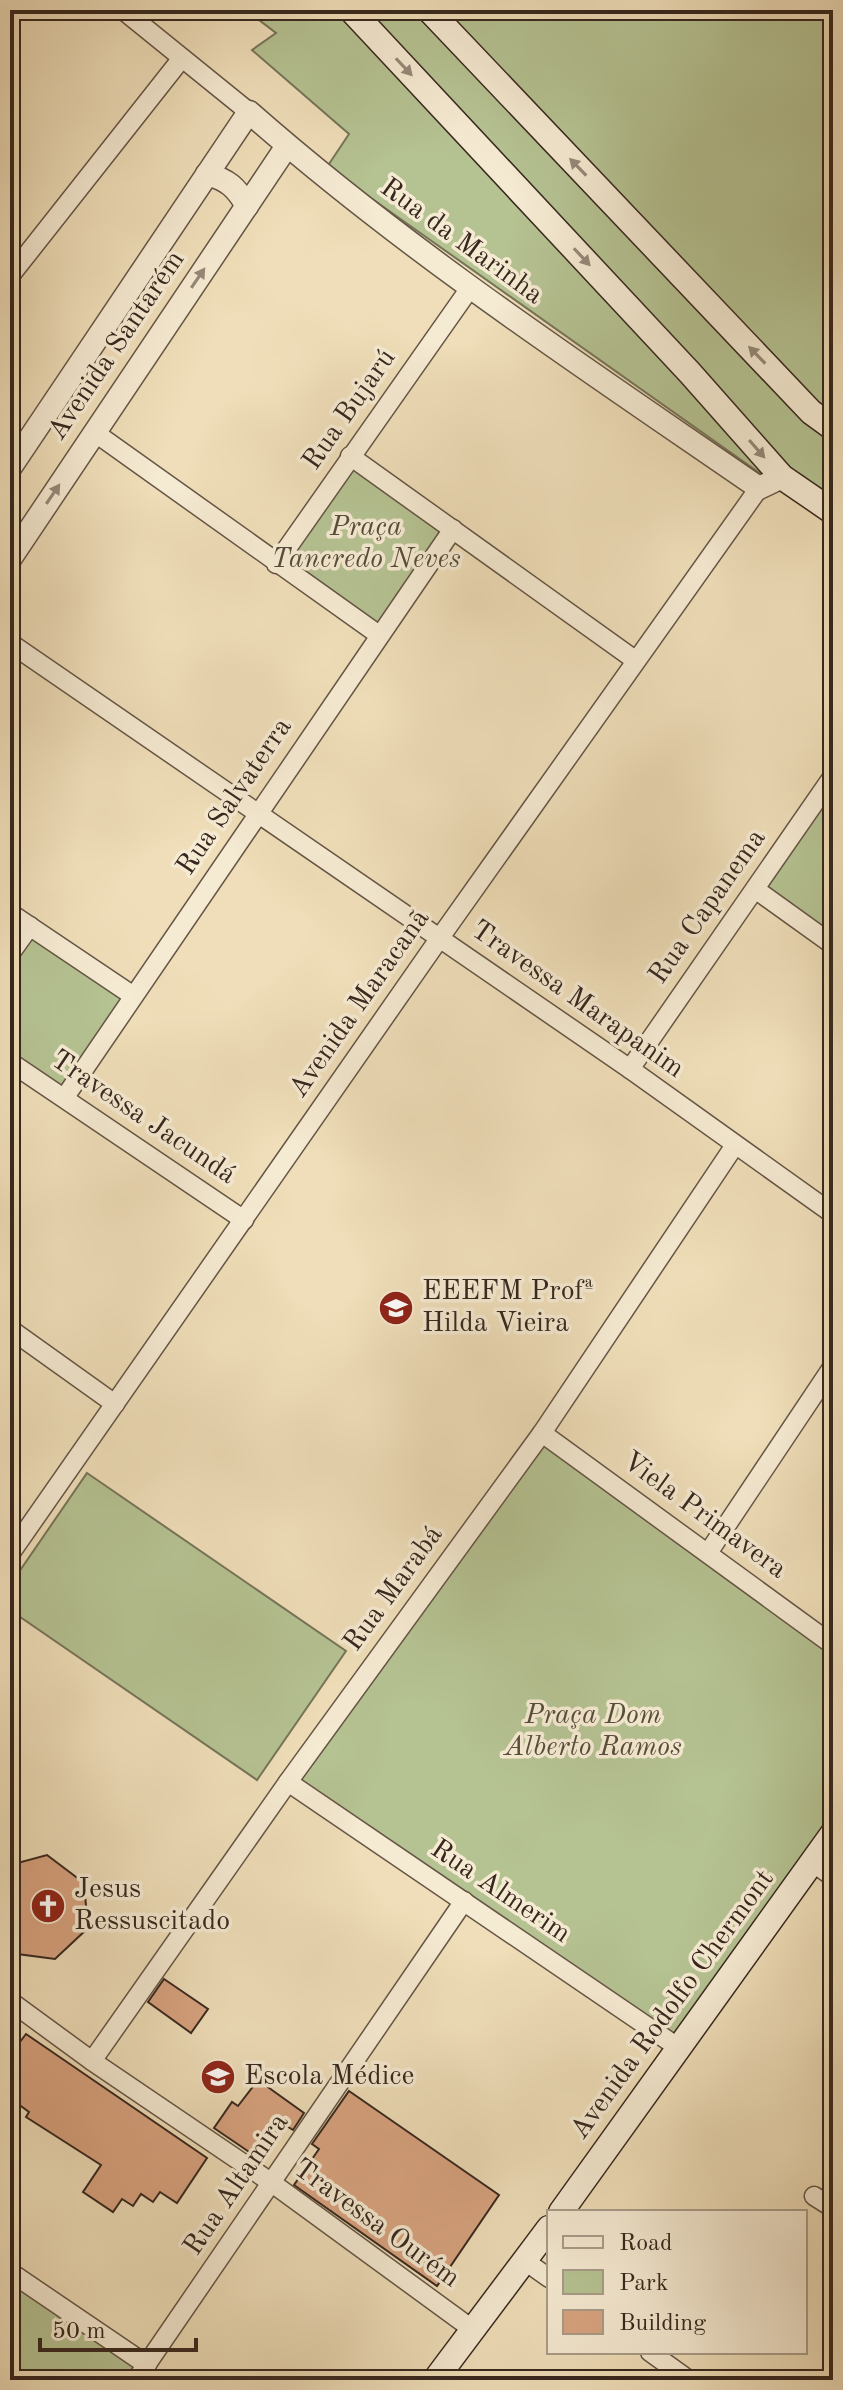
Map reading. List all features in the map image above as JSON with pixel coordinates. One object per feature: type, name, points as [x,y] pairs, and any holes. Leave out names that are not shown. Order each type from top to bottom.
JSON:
[{"type":"main road","points":[[351,10],[690,373],[782,477],[833,512]]},
{"type":"main road","points":[[429,10],[811,412],[833,428]]},
{"type":"main road","name":"Avenida Rodolfo Chermont","points":[[562,2210],[833,1833]]},
{"type":"main road","points":[[435,2380],[547,2231]]},
{"type":"street","name":"Rua da Marinha","points":[[123,10],[371,216],[759,488]]},
{"type":"street","points":[[10,276],[182,58]]},
{"type":"street","name":"Avenida Santarém","points":[[10,468],[249,112]]},
{"type":"street","name":"Avenida Santarém","points":[[10,559],[287,146]]},
{"type":"street","points":[[207,174],[226,179],[237,189],[247,206]]},
{"type":"street","name":"Rua Bujarú","points":[[276,564],[470,288]]},
{"type":"street","points":[[94,432],[379,635]]},
{"type":"street","points":[[350,456],[635,660]]},
{"type":"street","points":[[759,488],[782,477]]},
{"type":"street","name":"Avenida Maracanã","points":[[10,1554],[635,660],[759,488]]},
{"type":"street","name":"Rua Salvaterra","points":[[65,1097],[453,529]]},
{"type":"street","name":"Travessa Marapanim","points":[[10,643],[630,1069],[833,1214]]},
{"type":"street","name":"Rua Capanema","points":[[630,1069],[831,784]]},
{"type":"street","points":[[755,889],[833,945]]},
{"type":"street","points":[[10,913],[132,995]]},
{"type":"street","points":[[10,954],[30,926]]},
{"type":"street","name":"Travessa Jacundá","points":[[10,1062],[244,1220]]},
{"type":"street","name":"Rua Marabá","points":[[92,2061],[288,1782],[542,1433],[735,1145]]},
{"type":"street","points":[[10,1329],[115,1404]]},
{"type":"street","points":[[708,1553],[833,1366]]},
{"type":"street","name":"Viela Primavera","points":[[542,1433],[833,1645]]},
{"type":"street","name":"Rua Almerim","points":[[288,1782],[679,2048]]},
{"type":"street","points":[[812,1862],[833,1877]]},
{"type":"street","name":"Rua Altamira","points":[[142,2373],[464,1901]]},
{"type":"street","name":"Travessa Ourém","points":[[10,2001],[92,2061],[272,2183],[472,2329]]},
{"type":"street","points":[[814,2196],[833,2208]]},
{"type":"street","points":[[525,2261],[547,2277]]},
{"type":"street","points":[[10,2272],[142,2373]]},
{"type":"street","points":[[653,2354],[689,2380]]},
{"type":"green space","points":[[246,10],[833,10],[833,525],[327,167],[349,134],[252,50],[276,33]]},
{"type":"green space","name":"Praça Tancredo Neves","points":[[350,456],[453,529],[379,635],[276,564]]},
{"type":"green space","points":[[833,790],[833,945],[755,889]]},
{"type":"green space","points":[[30,926],[132,995],[65,1097],[10,1062],[10,954]]},
{"type":"green space","name":"Praça Dom Alberto Ramos","points":[[542,1433],[833,1645],[833,1834],[679,2048],[288,1782]]},
{"type":"green space","points":[[87,1473],[346,1651],[257,1780],[10,1610],[10,1585]]},
{"type":"green space","points":[[10,2272],[151,2369],[143,2380],[10,2380]]},
{"type":"building","name":"Jesus Ressuscitado","points":[[47,1855],[84,1883],[88,1928],[55,1959],[10,1953],[10,1865]]},
{"type":"building","points":[[164,1979],[208,2009],[191,2033],[148,2002]]},
{"type":"building","points":[[26,2034],[207,2158],[177,2203],[160,2192],[153,2202],[141,2194],[133,2206],[122,2199],[113,2212],[83,2192],[101,2165],[26,2117],[29,2112],[10,2098],[10,2055]]},
{"type":"building","points":[[258,2080],[304,2113],[293,2130],[285,2125],[261,2160],[214,2128],[232,2102],[238,2106]]},
{"type":"building","points":[[349,2091],[499,2195],[437,2286],[294,2185],[319,2149],[312,2144]]},
{"type":"place","name":"EEEFM Profª Hilda Vieira","points":[[396,1308]]},
{"type":"place","name":"Jesus Ressuscitado","points":[[48,1906]]},
{"type":"place","name":"Escola Médice","points":[[218,2077]]}]
